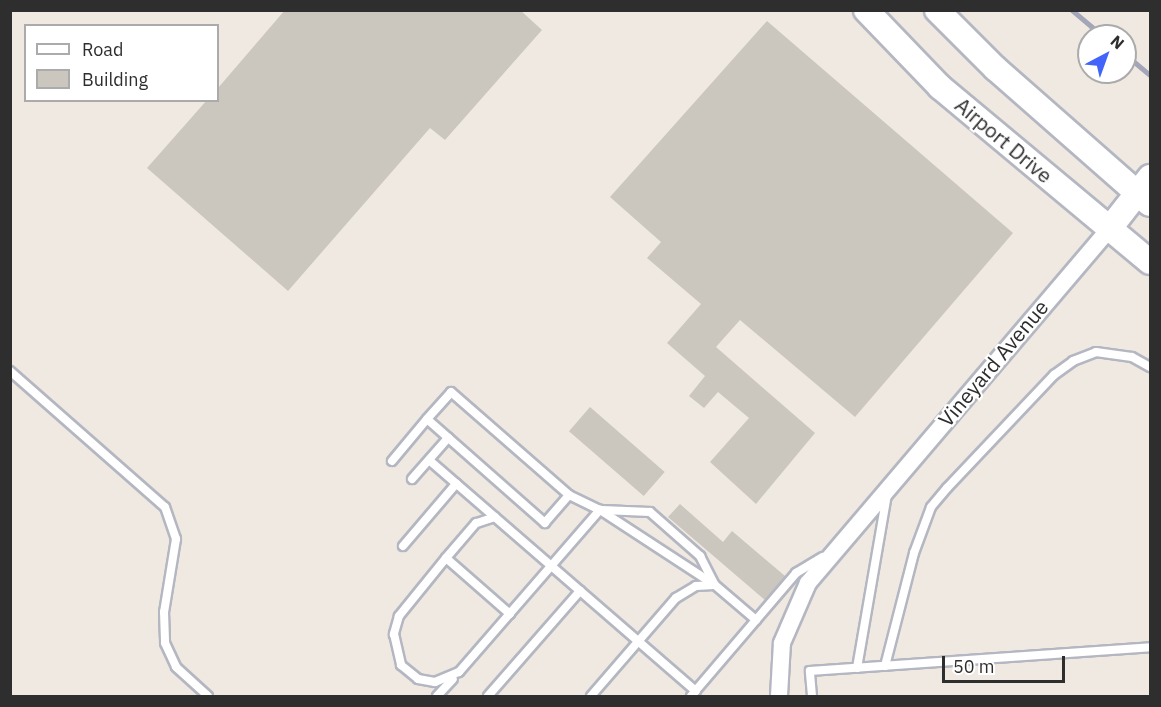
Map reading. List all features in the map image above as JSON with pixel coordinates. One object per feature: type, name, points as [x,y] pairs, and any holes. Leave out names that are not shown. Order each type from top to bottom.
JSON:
[{"type":"main road","name":"Airport Drive","points":[[866,10],[940,87],[1150,262]]},
{"type":"main road","points":[[937,10],[995,68],[1146,191]]},
{"type":"main road","name":"Vineyard Avenue","points":[[1110,228],[1146,191]]},
{"type":"street","name":"Vineyard Avenue","points":[[779,696],[782,643],[808,583],[1110,228]]},
{"type":"lane","points":[[885,666],[914,553],[931,507],[947,488],[1054,375],[1073,361],[1096,352],[1132,357],[1150,367]]},
{"type":"lane","points":[[10,371],[165,507],[176,539],[164,612],[165,643],[176,667],[208,696]]},
{"type":"lane","points":[[392,460],[451,393],[569,495],[600,510],[715,585],[756,620]]},
{"type":"lane","points":[[427,420],[545,522],[569,495]]},
{"type":"lane","points":[[412,480],[448,438]]},
{"type":"lane","points":[[429,460],[638,641],[693,694],[796,573],[836,550]]},
{"type":"lane","points":[[403,546],[456,484]]},
{"type":"lane","points":[[856,668],[888,488]]},
{"type":"lane","points":[[437,696],[600,510]]},
{"type":"lane","points":[[600,510],[650,512],[700,556],[715,585]]},
{"type":"lane","points":[[459,672],[435,682],[418,679],[401,665],[395,650],[394,634],[399,616],[476,523],[495,517]]},
{"type":"lane","points":[[446,558],[510,614]]},
{"type":"lane","points":[[591,696],[676,598],[696,586],[715,585]]},
{"type":"lane","points":[[488,696],[580,591]]},
{"type":"lane","points":[[812,696],[810,671],[1150,647]]},
{"type":"building","points":[[285,10],[520,10],[542,30],[445,140],[430,128],[288,291],[147,168],[205,102],[219,102],[219,87]]},
{"type":"building","points":[[767,21],[1013,233],[855,417],[740,320],[716,347],[815,433],[756,504],[710,462],[749,418],[718,392],[704,408],[689,396],[705,376],[667,343],[701,304],[647,258],[661,242],[610,197]]},
{"type":"building","points":[[590,407],[665,472],[644,496],[569,431]]},
{"type":"building","points":[[680,504],[723,542],[732,531],[785,576],[765,600],[668,517]]},
{"type":"railway","points":[[1072,10],[1089,24]]},
{"type":"railway","points":[[1137,64],[1150,75]]}]
